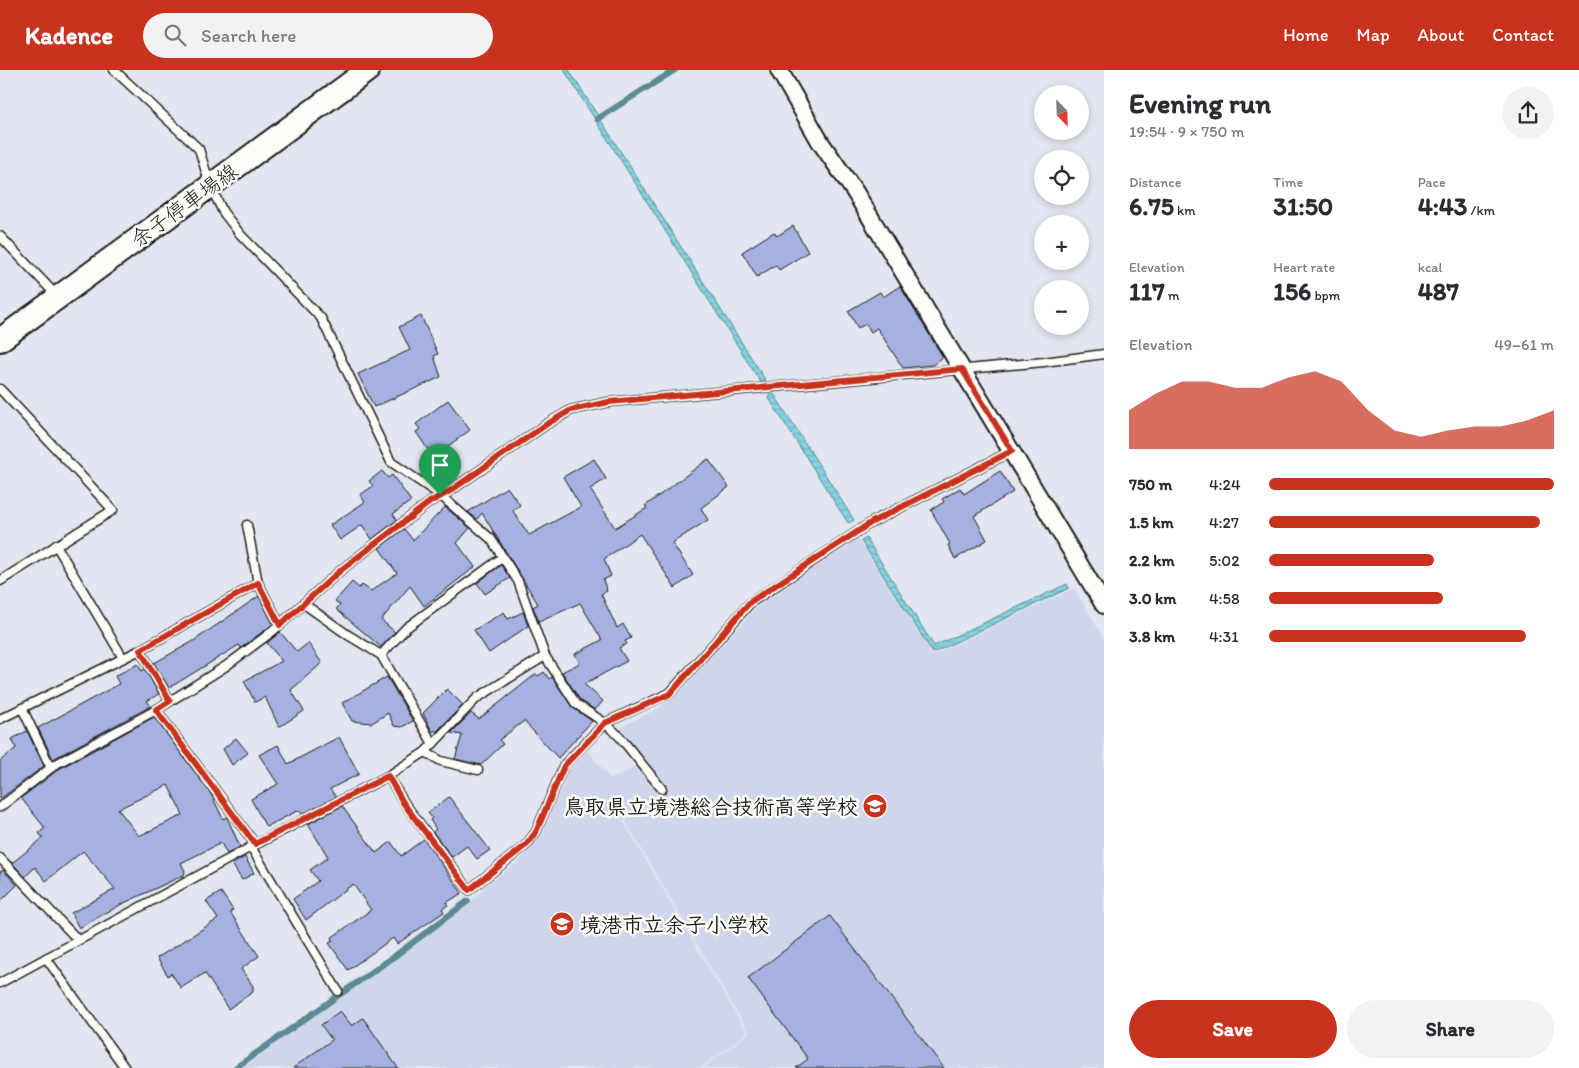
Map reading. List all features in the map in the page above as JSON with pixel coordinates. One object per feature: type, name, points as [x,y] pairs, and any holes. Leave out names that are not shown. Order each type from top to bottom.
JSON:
[{"type":"main road","name":"余子停車場線","points":[[0,340],[368,70]]},
{"type":"street","points":[[779,70],[821,143],[855,192],[1104,605]]},
{"type":"lane","points":[[114,70],[199,149],[210,185],[223,212],[240,234],[321,318],[391,462],[440,495],[491,540],[518,581],[545,656],[576,704],[605,723],[620,737],[662,789]]},
{"type":"lane","points":[[0,236],[58,298]]},
{"type":"lane","points":[[0,807],[51,768],[156,710],[226,666],[280,625],[341,570],[440,495],[450,491],[547,424],[571,410],[609,402],[1104,354]]},
{"type":"lane","points":[[0,389],[113,510],[0,580]]},
{"type":"lane","points":[[388,776],[404,804],[469,890],[526,845],[536,832],[564,766],[605,723],[670,694],[750,602],[872,522],[1012,451]]},
{"type":"lane","points":[[247,525],[258,583],[280,625]]},
{"type":"lane","points":[[56,545],[124,658]]},
{"type":"lane","points":[[382,655],[406,628],[503,557]]},
{"type":"lane","points":[[0,719],[140,650],[258,583]]},
{"type":"lane","points":[[304,604],[348,635],[382,655],[433,744]]},
{"type":"lane","points":[[140,650],[170,701]]},
{"type":"lane","points":[[0,983],[253,846],[388,776],[425,752],[478,698],[545,656]]},
{"type":"lane","points":[[22,708],[51,768]]},
{"type":"lane","points":[[156,710],[253,846],[338,991]]},
{"type":"lane","points":[[425,752],[441,761],[478,770]]},
{"type":"lane","points":[[0,858],[78,940]]},
{"type":"lane","points":[[46,958],[124,1068]]},
{"type":"shaded area","name":"鳥取県立境港総合技術高等学校","points":[[858,539],[933,655],[1074,588],[1104,638],[1104,1068],[703,1068],[749,1033],[625,821],[668,792],[649,764],[620,731],[624,725],[659,708],[675,695],[761,603]]},
{"type":"shaded area","name":"境港市立余子小学校","points":[[587,750],[611,779],[639,765],[661,795],[623,821],[747,1033],[700,1068],[242,1068],[471,902],[490,882],[518,862],[542,835],[570,768]]},
{"type":"water","points":[[564,70],[569,70],[766,381],[761,383]]},
{"type":"water","points":[[774,394],[854,520],[848,523],[768,397]]},
{"type":"water","points":[[866,538],[934,646],[1067,584],[1069,588],[933,653],[861,541]]},
{"type":"building","points":[[793,226],[808,252],[779,270],[776,265],[757,277],[742,252],[774,232],[777,236]]},
{"type":"building","points":[[900,286],[943,357],[933,365],[903,368],[877,328],[871,332],[866,324],[858,328],[848,311],[880,292],[883,297]]},
{"type":"building","points":[[421,316],[438,354],[434,356],[441,377],[374,407],[358,374],[410,350],[399,327]]},
{"type":"building","points":[[448,400],[470,430],[433,457],[416,432],[420,429],[416,424]]},
{"type":"building","points":[[594,459],[606,479],[590,489],[615,528],[647,508],[645,506],[708,459],[729,487],[701,508],[708,520],[672,543],[693,575],[675,588],[640,534],[604,559],[611,576],[603,580],[607,591],[601,594],[617,628],[623,624],[631,638],[625,641],[627,644],[619,648],[627,661],[584,684],[603,701],[595,710],[580,700],[562,672],[580,663],[575,654],[602,640],[580,603],[539,622],[533,607],[538,604],[482,513],[477,519],[468,512],[507,487],[520,505],[513,511],[529,535],[581,507],[563,477]]},
{"type":"building","points":[[382,471],[388,478],[392,475],[411,501],[393,514],[397,520],[372,539],[362,525],[340,540],[330,525],[365,502],[360,495],[373,486],[369,481]]},
{"type":"building","points":[[1000,471],[1013,492],[974,516],[987,540],[955,559],[948,545],[950,544],[931,510],[944,502],[942,499],[960,488],[964,494]]},
{"type":"building","points":[[445,507],[470,528],[457,543],[475,567],[424,606],[410,586],[381,620],[395,632],[381,647],[336,609],[340,605],[335,601],[352,582],[359,588],[362,585],[371,591],[397,573],[379,548],[404,529],[413,540]]},
{"type":"building","points":[[501,565],[510,578],[485,594],[477,583]]},
{"type":"building","points":[[259,596],[273,624],[241,648],[239,645],[169,688],[154,663],[192,642]]},
{"type":"building","points":[[504,612],[508,619],[523,612],[528,626],[489,653],[474,630]]},
{"type":"building","points":[[280,632],[297,652],[308,643],[322,663],[291,690],[304,711],[279,727],[265,697],[255,702],[244,681],[282,661],[267,643]]},
{"type":"building","points":[[138,664],[142,671],[145,669],[159,694],[147,701],[151,706],[53,759],[38,728],[119,684],[115,676]]},
{"type":"building","points":[[544,672],[549,679],[552,677],[572,707],[592,721],[558,758],[524,721],[499,740],[503,744],[481,765],[455,759],[462,735],[451,733],[471,713],[479,719],[536,674],[538,676]]},
{"type":"building","points":[[387,677],[413,721],[402,727],[394,726],[388,713],[372,723],[352,721],[342,703]]},
{"type":"building","points":[[447,689],[463,705],[437,731],[432,731],[423,713]]},
{"type":"building","points":[[154,717],[211,794],[223,819],[227,817],[240,847],[227,854],[221,843],[181,863],[185,871],[184,875],[120,905],[79,928],[71,913],[115,889],[83,851],[46,881],[35,867],[25,877],[12,863],[43,838],[39,833],[45,828],[21,798],[59,769]],"holes":[[[168,785],[183,815],[139,836],[118,809]]]},
{"type":"building","points":[[27,731],[44,766],[0,799],[0,761],[16,748],[12,739]]},
{"type":"building","points":[[339,737],[359,774],[330,789],[336,797],[302,814],[299,810],[266,827],[251,799],[278,784],[259,755],[278,745],[288,764]]},
{"type":"building","points":[[236,738],[248,753],[232,765],[223,749]]},
{"type":"building","points":[[449,797],[490,850],[477,859],[467,846],[452,857],[433,832],[436,829],[428,813]]},
{"type":"building","points":[[342,806],[376,853],[391,842],[401,856],[424,839],[462,893],[446,903],[448,905],[442,909],[444,912],[397,944],[393,938],[348,970],[329,943],[333,941],[331,938],[371,910],[353,884],[306,920],[293,899],[318,881],[310,870],[328,857],[308,824]]},
{"type":"building","points":[[245,857],[254,873],[242,880],[232,864]]},
{"type":"building","points":[[3,870],[17,885],[0,902],[0,872]]},
{"type":"building","points":[[221,892],[233,910],[230,912],[259,956],[241,969],[253,986],[253,992],[228,1009],[205,973],[181,988],[171,973],[168,976],[157,958],[218,919],[206,901]]},
{"type":"building","points":[[830,916],[944,1068],[796,1068],[808,1059],[748,978]]},
{"type":"building","points":[[340,1011],[352,1026],[363,1018],[398,1068],[293,1068],[332,1040],[321,1025]]},
{"type":"waterway","points":[[597,119],[675,70]]},
{"type":"waterway","points":[[235,1068],[392,958],[468,901]]},
{"type":"place","name":"鳥取県立境港総合技術高等学校","points":[[875,806]]},
{"type":"place","name":"境港市立余子小学校","points":[[562,924]]},
{"type":"route","points":[[962,369],[1012,451],[872,522],[750,602],[720,634],[670,694],[605,723],[564,766],[536,832],[526,845],[469,890],[404,804],[388,776],[255,844],[156,710],[170,701],[140,650],[258,583],[280,625],[341,570],[440,495],[450,491],[547,424],[571,410],[609,402],[962,369]]}]
